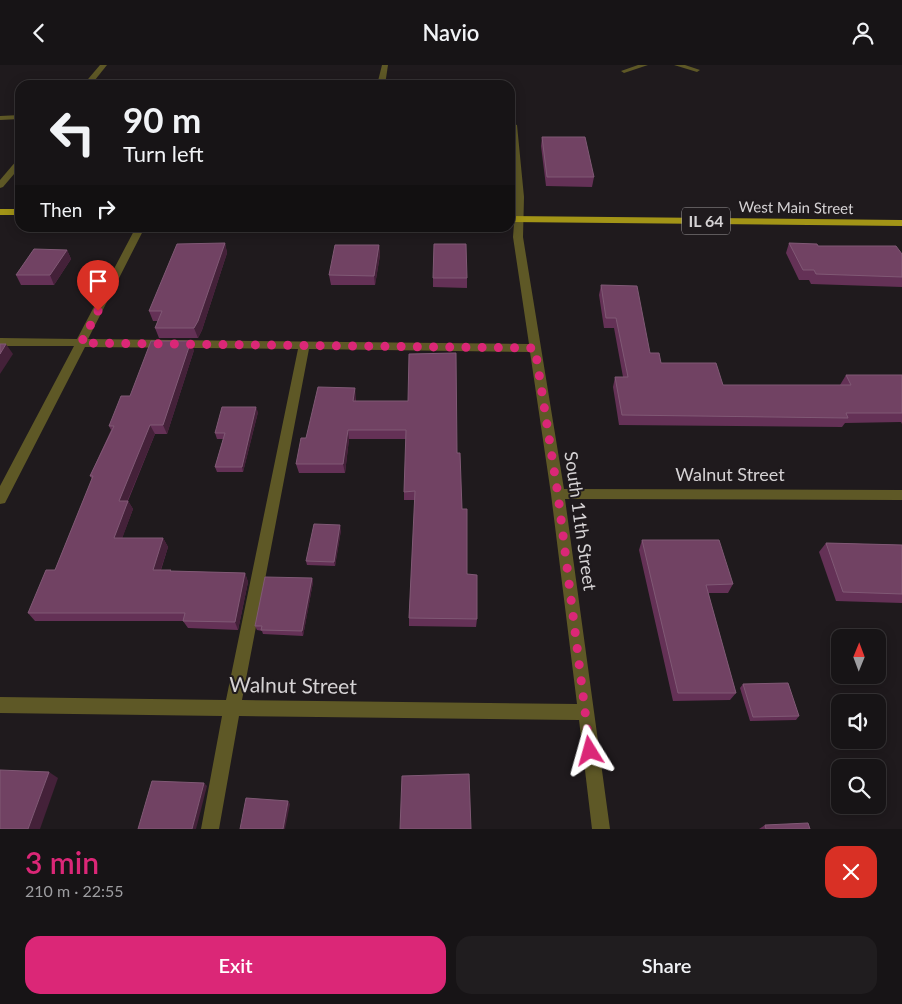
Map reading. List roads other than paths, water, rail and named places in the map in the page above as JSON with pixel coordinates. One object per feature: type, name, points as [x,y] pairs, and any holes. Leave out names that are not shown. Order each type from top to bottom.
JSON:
[{"type":"main road","points":[[0,212],[15,212]]},
{"type":"main road","name":"West Main Street","points":[[515,219],[902,223]]},
{"type":"street","points":[[91,80],[104,65]]},
{"type":"street","points":[[382,80],[384,65]]},
{"type":"street","points":[[624,71],[645,65]]},
{"type":"street","points":[[677,65],[697,70]]},
{"type":"street","points":[[0,117],[15,117]]},
{"type":"street","name":"South 11th Street","points":[[515,146],[520,197],[515,215]]},
{"type":"street","points":[[0,185],[15,168]]},
{"type":"street","name":"South 11th Street","points":[[515,224],[558,495],[584,712],[601,829]]},
{"type":"street","points":[[0,499],[138,232]]},
{"type":"street","points":[[0,342],[535,348]]},
{"type":"street","points":[[210,829],[304,345]]},
{"type":"street","name":"Walnut Street","points":[[558,495],[902,495]]},
{"type":"street","name":"Walnut Street","points":[[0,705],[584,712]]}]
